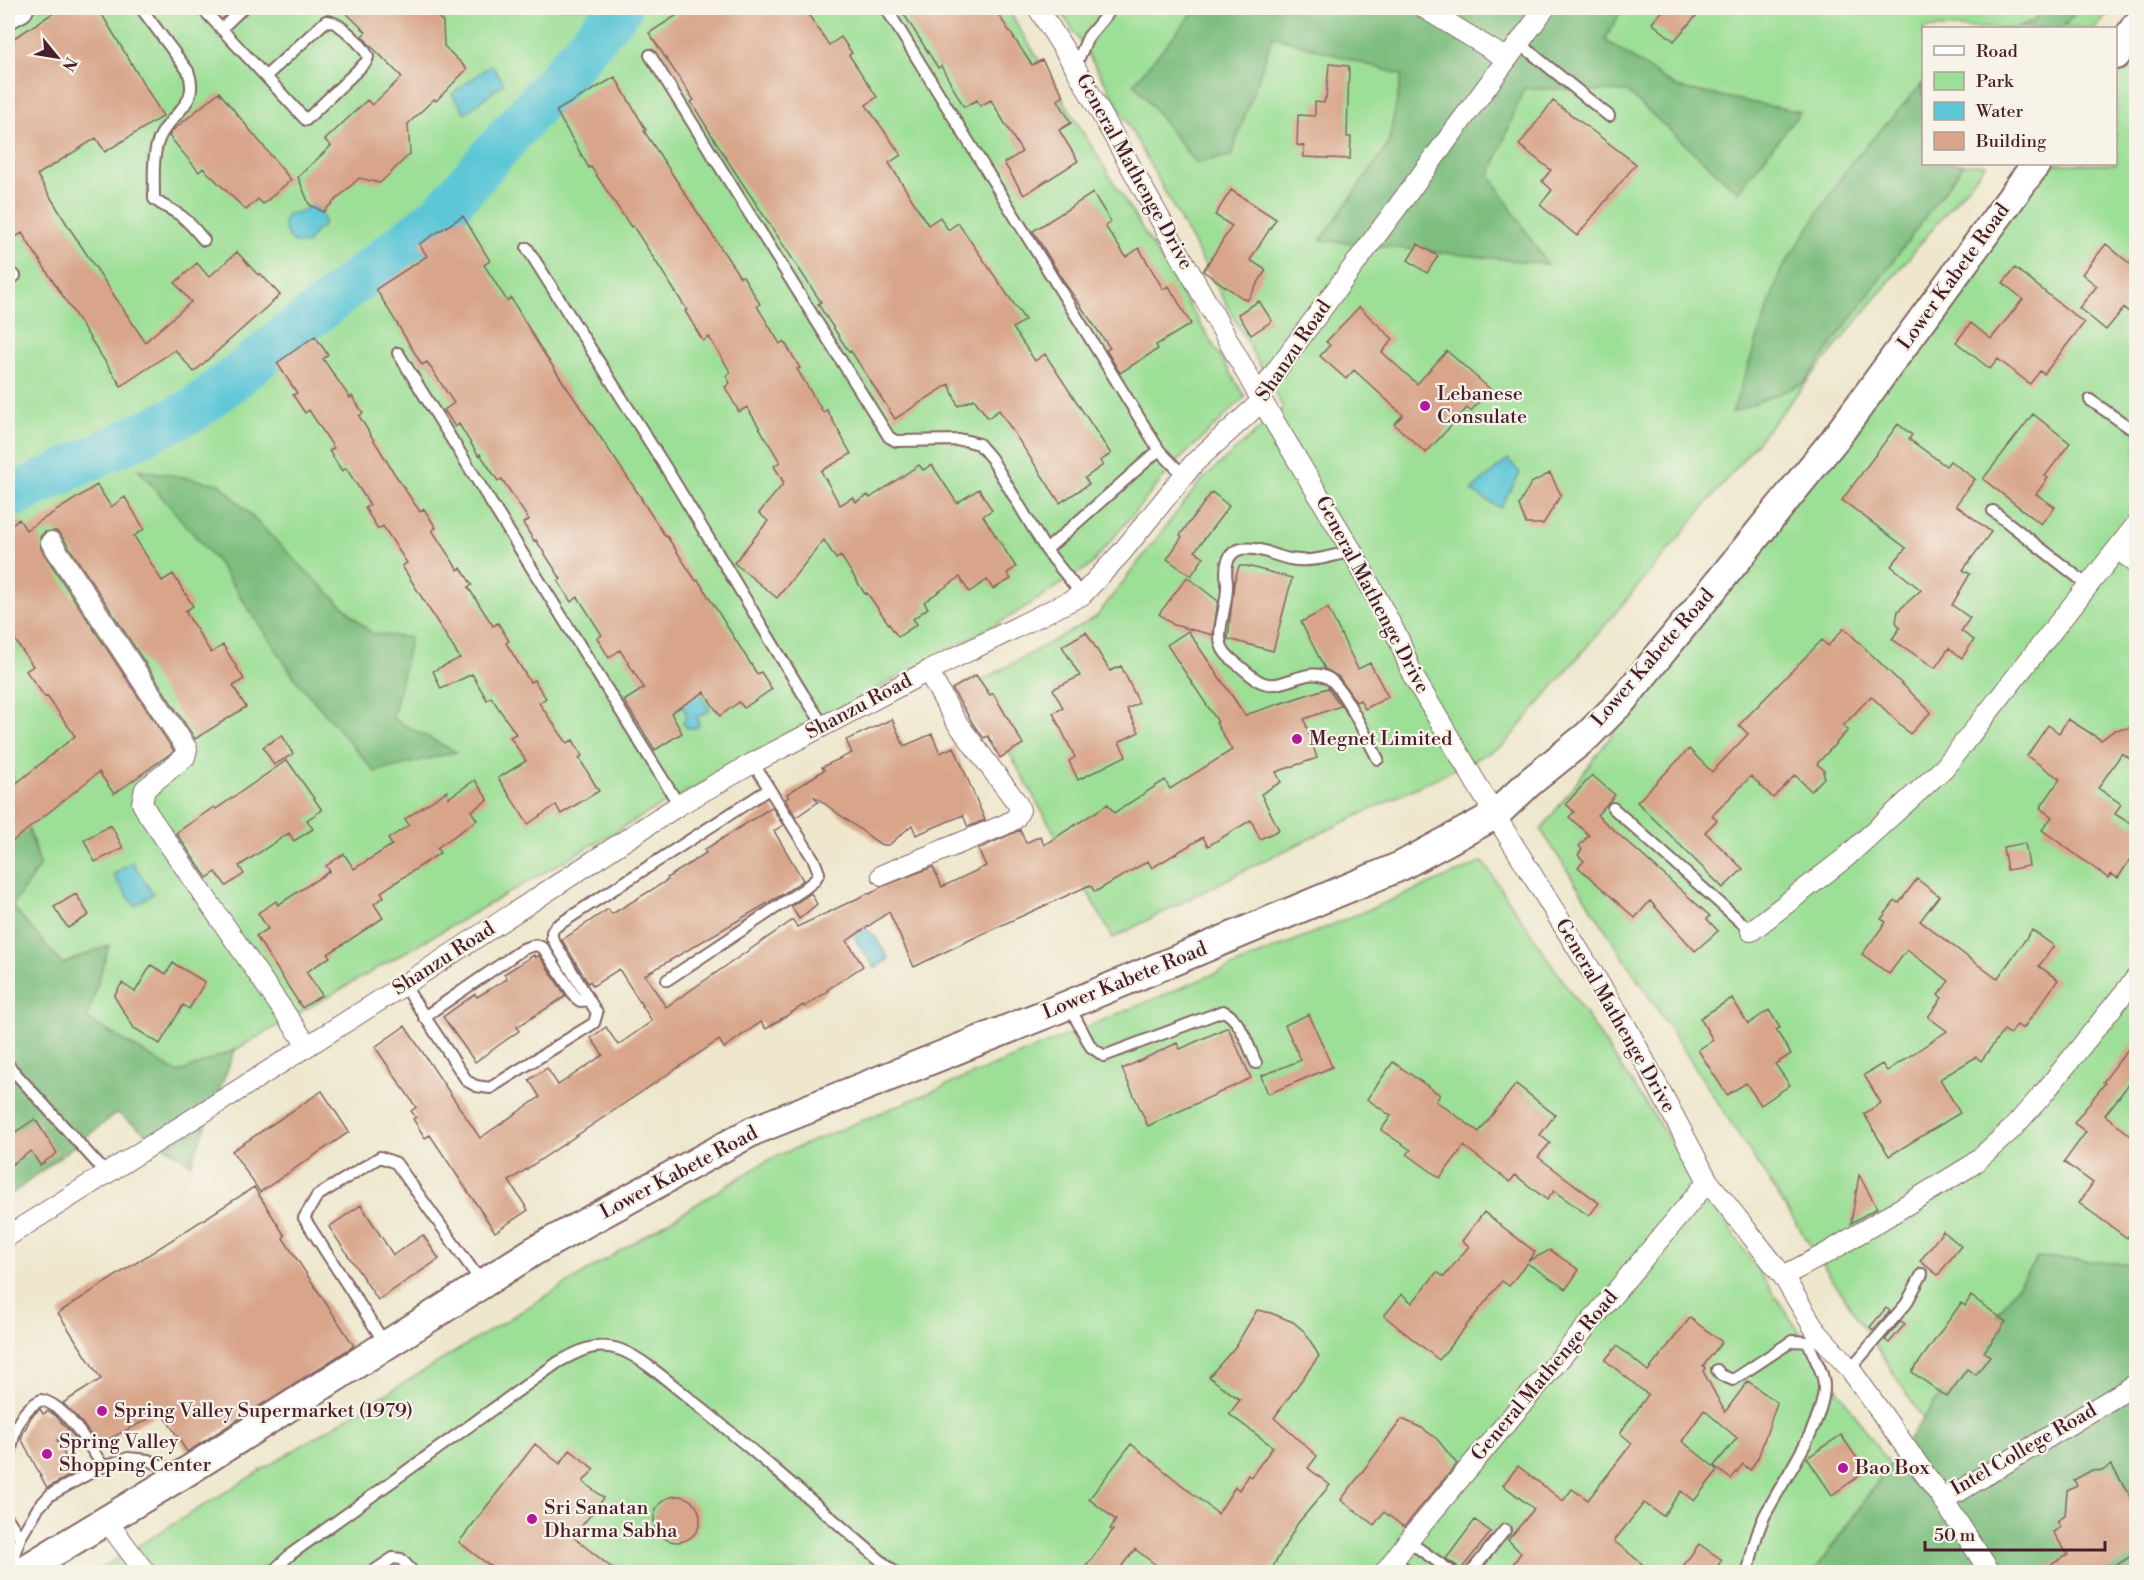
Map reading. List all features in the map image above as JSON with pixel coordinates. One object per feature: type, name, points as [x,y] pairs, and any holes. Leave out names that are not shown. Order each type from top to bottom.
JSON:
[{"type":"main road","points":[[8,14],[19,8]]},
{"type":"main road","points":[[2117,52],[2136,26]]},
{"type":"main road","name":"Lower Kabete Road","points":[[21,1572],[183,1474],[534,1251],[753,1131],[1068,1005],[1401,866],[1495,815],[1530,782],[1587,736],[1622,701],[1835,439],[2035,165]]},
{"type":"street","name":"General Mathenge Drive","points":[[1038,8],[1075,67],[1262,401],[1352,551],[1399,640],[1413,674],[1495,815],[1628,1030],[1708,1181],[1783,1275],[1813,1336],[1850,1369],[1942,1498],[1990,1572]]},
{"type":"street","points":[[1424,8],[1507,59]]},
{"type":"street","name":"Shanzu Road","points":[[8,1236],[404,985],[679,805],[753,763],[928,671],[1082,595],[1122,552],[1194,463],[1262,401],[1259,396],[1275,373],[1545,8]]},
{"type":"street","points":[[1751,931],[1845,858],[1944,768],[2119,550],[2136,525]]},
{"type":"street","points":[[51,542],[187,749],[185,757],[145,789],[142,803],[308,1045]]},
{"type":"street","points":[[2119,550],[2136,563]]},
{"type":"street","points":[[882,875],[1004,825],[1015,819],[1020,810],[955,720],[928,671]]},
{"type":"street","points":[[1783,1275],[1827,1253],[1972,1165],[2012,1129],[2043,1094],[2136,978]]},
{"type":"street","name":"General Mathenge Road","points":[[1389,1566],[1708,1181]]},
{"type":"street","name":"Intel College Road","points":[[1942,1498],[1958,1492],[2136,1384]]},
{"type":"street","points":[[106,1520],[145,1572]]},
{"type":"lane","points":[[141,8],[188,71],[192,82],[184,107],[164,129],[156,148],[154,199],[161,206],[176,212],[186,220],[204,240]]},
{"type":"lane","points":[[202,8],[306,120],[366,62],[368,57],[365,50],[336,22],[326,21],[266,76]]},
{"type":"lane","points":[[221,29],[243,8]]},
{"type":"lane","points":[[886,8],[1159,450],[1184,476]]},
{"type":"lane","points":[[1075,67],[1088,37],[1112,8]]},
{"type":"lane","points":[[1519,43],[1609,116]]},
{"type":"lane","points":[[650,55],[889,437],[896,441],[964,440],[979,444],[991,458],[1046,550],[1082,595]]},
{"type":"lane","points":[[528,248],[824,726]]},
{"type":"lane","points":[[398,353],[679,805]]},
{"type":"lane","points":[[2090,400],[2136,432]]},
{"type":"lane","points":[[1046,550],[1159,450]]},
{"type":"lane","points":[[1993,511],[2089,586]]},
{"type":"lane","points":[[1352,551],[1318,559],[1290,559],[1261,549],[1239,549],[1229,557],[1225,568],[1227,590],[1220,637],[1227,656],[1262,683],[1274,685],[1307,676],[1328,677],[1339,689],[1378,759]]},
{"type":"lane","points":[[667,980],[804,890],[819,873],[814,860],[753,763]]},
{"type":"lane","points":[[404,985],[467,1081],[476,1086],[490,1088],[594,1023],[597,1013],[552,938],[555,927],[769,789]]},
{"type":"lane","points":[[1613,808],[1751,931]]},
{"type":"lane","points":[[424,1017],[523,950],[534,945],[544,949],[576,998],[580,1001],[589,1000]]},
{"type":"lane","points":[[1068,1005],[1091,1047],[1104,1056],[1223,1011],[1236,1022],[1256,1063]]},
{"type":"lane","points":[[8,1065],[106,1173]]},
{"type":"lane","points":[[387,1345],[304,1218],[317,1196],[380,1157],[396,1163],[483,1283]]},
{"type":"lane","points":[[1850,1369],[1906,1304],[1922,1274]]},
{"type":"lane","points":[[1717,1370],[1721,1376],[1733,1380],[1792,1341],[1813,1336]]},
{"type":"lane","points":[[1748,1572],[1764,1517],[1789,1475],[1808,1436],[1822,1399],[1824,1384],[1810,1346],[1813,1336]]},
{"type":"lane","points":[[272,1572],[309,1541],[557,1363],[585,1347],[605,1346],[622,1350],[655,1371],[743,1442],[894,1572]]},
{"type":"lane","points":[[8,1468],[15,1431],[21,1417],[30,1405],[41,1400],[53,1404],[67,1416],[103,1466]]},
{"type":"lane","points":[[8,1572],[20,1538],[38,1508],[50,1495],[103,1466],[128,1458],[148,1460],[183,1474]]},
{"type":"lane","points":[[8,1519],[20,1538]]},
{"type":"lane","points":[[1471,1572],[1505,1530]]},
{"type":"lane","points":[[1408,1541],[1452,1572]]},
{"type":"lane","points":[[372,1572],[393,1558],[401,1559],[413,1572]]},
{"type":"lane","points":[[1389,1566],[1410,1572]]},
{"type":"green space","points":[[8,8],[1007,8],[1245,397],[1173,466],[1090,566],[1011,616],[646,814],[235,1050],[178,1073],[87,1019],[62,964],[12,906],[40,864],[8,762]]},
{"type":"green space","points":[[1059,8],[2113,8],[2097,27],[1922,27],[1922,165],[1985,165],[1671,547],[1503,746],[1257,864],[1113,938],[972,686],[1096,617],[1201,481],[1283,408],[1105,82]]},
{"type":"green space","points":[[1197,8],[1623,8],[1605,40],[1676,87],[1800,112],[1738,192],[1627,92],[1524,88],[1490,176],[1547,264],[1321,240],[1388,145],[1402,75],[1273,36],[1231,156],[1195,163],[1134,83]]},
{"type":"green space","points":[[2041,8],[2079,8],[2064,27],[2019,27],[2034,21]]},
{"type":"green space","points":[[2136,28],[2136,1265],[2038,1257],[1923,1419],[1541,830],[2035,165],[2117,165],[2117,56]]},
{"type":"green space","points":[[1922,84],[1922,165],[1963,165],[1804,383],[1732,413],[1781,270],[1851,163]]},
{"type":"green space","points":[[138,469],[220,484],[371,633],[410,638],[393,719],[456,752],[375,772],[297,681],[218,563]]},
{"type":"green space","points":[[8,762],[40,865],[12,906],[62,964],[109,945],[87,1019],[178,1073],[235,1050],[191,1164],[117,1113],[8,1197]]},
{"type":"green space","points":[[1483,862],[1889,1465],[1814,1572],[95,1572],[772,1158]]},
{"type":"green space","points":[[2038,1257],[2136,1265],[2136,1572],[1814,1572]]},
{"type":"water","points":[[491,65],[504,83],[465,113],[452,94]]},
{"type":"water","points":[[312,206],[322,214],[323,226],[315,232],[307,244],[295,243],[285,229],[284,221],[289,214],[301,212]]},
{"type":"water","points":[[1508,459],[1520,473],[1500,508],[1471,491]]},
{"type":"water","points":[[687,674],[710,710],[697,717],[699,725],[695,728],[687,728],[683,723],[687,714],[668,685]]},
{"type":"water","points":[[132,862],[153,894],[135,906],[113,875]]},
{"type":"water","points":[[865,928],[874,935],[889,959],[875,968],[857,943],[855,933]]},
{"type":"building","points":[[61,8],[98,8],[163,116],[105,152],[96,138],[37,175],[145,342],[191,302],[175,283],[197,263],[209,277],[237,252],[280,295],[194,372],[175,350],[121,386],[22,233],[8,242],[8,42]]},
{"type":"building","points":[[341,8],[429,8],[443,22],[444,46],[467,69],[436,101],[434,99],[408,124],[410,154],[380,183],[359,178],[323,212],[309,204],[298,177],[331,146],[325,140],[367,100],[372,105],[402,77],[369,44],[362,36],[366,32]]},
{"type":"building","points":[[688,8],[804,8],[829,45],[841,37],[852,53],[849,55],[877,97],[866,105],[901,155],[889,163],[928,225],[940,217],[948,230],[958,223],[1025,320],[1013,328],[1035,361],[1045,354],[1111,454],[1100,461],[1103,465],[1085,478],[1089,484],[1060,503],[999,410],[988,418],[974,399],[958,406],[949,384],[895,419],[818,304],[821,302],[733,169],[691,102],[694,100],[649,33]]},
{"type":"building","points":[[900,8],[994,8],[1032,65],[1042,60],[1064,96],[1058,100],[1071,123],[1059,130],[1078,161],[1024,195],[1004,163],[1022,152],[991,100],[980,106],[977,100],[964,107],[941,66],[938,68]]},
{"type":"building","points":[[1665,8],[1703,8],[1674,41],[1652,23]]},
{"type":"building","points":[[1329,64],[1349,66],[1347,137],[1351,137],[1350,159],[1304,157],[1304,146],[1297,145],[1298,115],[1315,116],[1315,102],[1324,103]]},
{"type":"building","points":[[615,77],[646,130],[644,131],[740,277],[743,276],[760,304],[757,306],[780,344],[784,341],[800,368],[797,369],[823,412],[827,410],[851,454],[821,471],[840,505],[853,497],[856,502],[868,495],[870,498],[919,465],[923,470],[932,465],[957,503],[979,489],[992,510],[983,516],[1016,567],[1007,573],[1011,579],[993,589],[987,580],[969,592],[960,577],[924,602],[928,608],[913,619],[917,624],[898,637],[867,593],[865,594],[841,556],[836,559],[824,540],[777,598],[734,563],[768,521],[759,513],[784,483],[774,466],[780,462],[747,407],[739,412],[725,387],[730,383],[726,376],[731,373],[709,337],[703,341],[685,311],[687,310],[633,226],[631,227],[591,167],[589,168],[556,111]]},
{"type":"building","points":[[219,92],[291,180],[263,204],[258,199],[246,210],[203,168],[199,172],[169,136]]},
{"type":"building","points":[[1553,101],[1636,164],[1577,236],[1540,205],[1552,190],[1542,181],[1551,170],[1519,145]]},
{"type":"building","points":[[1231,190],[1276,219],[1250,260],[1266,270],[1247,301],[1203,271],[1232,226],[1215,215]]},
{"type":"building","points":[[1093,193],[1111,222],[1105,226],[1126,257],[1139,248],[1163,289],[1169,286],[1191,324],[1156,345],[1158,349],[1120,373],[1106,350],[1110,348],[1066,285],[1033,231]]},
{"type":"building","points":[[463,216],[490,261],[484,265],[507,301],[511,298],[541,349],[665,536],[696,581],[698,580],[757,674],[761,672],[772,689],[744,708],[739,702],[720,716],[704,692],[671,713],[682,733],[655,750],[624,701],[644,688],[620,650],[609,658],[597,638],[602,635],[578,597],[571,602],[558,581],[561,579],[523,523],[529,520],[502,479],[498,481],[480,454],[478,455],[459,424],[455,427],[444,410],[454,403],[427,362],[422,365],[376,289],[427,256],[419,244]]},
{"type":"building","points":[[1418,244],[1438,256],[1427,273],[1408,260]]},
{"type":"building","points":[[2106,244],[2136,269],[2136,318],[2124,308],[2106,330],[2079,308],[2097,286],[2082,274]]},
{"type":"building","points":[[2015,268],[2084,323],[2044,374],[2040,371],[2030,384],[1998,359],[1990,369],[1956,342],[1971,323],[1991,339],[2023,299],[2003,283]]},
{"type":"building","points":[[1259,301],[1272,321],[1251,335],[1238,314]]},
{"type":"building","name":"Lebanese Consulate","points":[[1359,307],[1393,339],[1382,352],[1417,384],[1447,351],[1490,389],[1471,411],[1467,408],[1426,453],[1394,424],[1403,415],[1354,370],[1346,379],[1320,356],[1330,345],[1326,342]]},
{"type":"building","points":[[315,336],[328,355],[323,359],[363,413],[359,416],[394,473],[420,512],[424,509],[436,528],[432,530],[458,570],[461,568],[472,585],[468,587],[493,626],[498,623],[509,641],[506,643],[530,682],[534,680],[546,698],[539,703],[567,743],[573,740],[582,756],[579,758],[599,791],[561,814],[556,805],[528,824],[498,778],[526,761],[510,737],[516,734],[491,697],[487,700],[472,674],[441,689],[433,671],[460,658],[402,566],[407,563],[383,526],[378,529],[365,508],[370,505],[346,468],[342,471],[329,451],[334,448],[309,410],[305,413],[293,395],[297,393],[277,363]]},
{"type":"building","points":[[2033,414],[2070,443],[2045,476],[2048,478],[2036,494],[2055,507],[2041,524],[1983,479]]},
{"type":"building","points":[[1898,424],[1912,435],[1909,439],[1946,466],[1950,461],[1975,479],[1956,505],[1991,532],[1963,570],[1970,574],[1952,605],[1970,618],[1961,631],[1974,640],[1962,658],[1949,648],[1935,668],[1892,639],[1900,628],[1896,622],[1898,611],[1921,590],[1891,566],[1906,548],[1842,500]]},
{"type":"building","points":[[1550,473],[1561,495],[1543,524],[1526,524],[1519,505],[1531,483]]},
{"type":"building","points":[[97,485],[111,507],[125,497],[144,529],[134,536],[162,581],[173,574],[193,606],[185,611],[211,653],[223,645],[244,679],[233,686],[246,707],[195,739],[61,535],[56,531],[45,532],[40,537],[41,549],[174,751],[114,794],[99,772],[8,845],[8,790],[75,736],[26,671],[33,666],[8,630],[8,527],[19,519],[26,530]]},
{"type":"building","points":[[1212,492],[1229,506],[1195,551],[1204,557],[1191,576],[1167,559],[1182,537],[1180,535]]},
{"type":"building","points":[[1239,566],[1292,578],[1273,651],[1228,639],[1234,583]]},
{"type":"building","points":[[1187,577],[1218,601],[1213,635],[1174,625],[1159,614]]},
{"type":"building","points":[[1328,608],[1358,669],[1370,663],[1388,697],[1365,709],[1360,700],[1356,702],[1339,677],[1325,669],[1301,622]]},
{"type":"building","points":[[1844,628],[1931,712],[1910,734],[1871,696],[1843,726],[1848,730],[1817,764],[1824,770],[1824,778],[1811,791],[1795,775],[1773,798],[1751,776],[1712,816],[1717,820],[1705,832],[1743,869],[1723,888],[1637,802],[1689,749],[1712,772],[1748,734],[1739,725],[1822,640],[1828,646]]},
{"type":"building","points":[[1188,631],[1245,715],[1328,688],[1341,706],[1304,719],[1317,758],[1276,772],[1281,782],[1261,794],[1279,830],[1260,839],[1251,820],[1208,846],[1203,837],[1152,868],[1148,861],[1095,892],[1090,885],[914,967],[889,912],[847,941],[863,966],[828,991],[766,1029],[761,1022],[724,1048],[719,1040],[509,1181],[528,1210],[495,1232],[430,1135],[425,1138],[413,1119],[416,1117],[411,1111],[416,1107],[375,1047],[405,1026],[480,1138],[540,1097],[529,1080],[547,1068],[558,1085],[603,1055],[591,1038],[606,1027],[618,1045],[652,1021],[619,969],[593,986],[590,981],[588,983],[562,940],[608,909],[612,914],[668,880],[667,878],[706,853],[704,850],[772,807],[783,825],[774,831],[803,880],[645,975],[666,1007],[793,920],[797,927],[881,887],[933,867],[942,887],[986,866],[978,849],[1020,830],[1026,843],[1040,836],[1044,845],[1108,804],[1114,813],[1165,780],[1170,789],[1232,750],[1216,723],[1218,722],[1167,645]]},
{"type":"building","points":[[1086,632],[1110,671],[1121,666],[1139,703],[1127,709],[1139,732],[1119,742],[1126,756],[1078,780],[1069,761],[1075,757],[1053,713],[1063,708],[1053,689],[1080,676],[1062,646]]},
{"type":"building","points":[[976,675],[990,695],[993,693],[1023,744],[1000,758],[988,736],[984,738],[975,727],[952,689]]},
{"type":"building","points":[[892,719],[904,746],[932,734],[940,753],[954,747],[985,820],[968,827],[963,815],[916,835],[912,825],[889,845],[884,845],[814,796],[818,802],[796,817],[785,799],[789,797],[787,794],[824,770],[822,767],[852,753],[846,740]]},
{"type":"building","points":[[2068,719],[2101,740],[2115,730],[2136,727],[2136,763],[2122,753],[2098,788],[2121,804],[2115,814],[2136,827],[2136,850],[2118,878],[2111,874],[2108,878],[2042,830],[2052,817],[2040,808],[2060,779],[2027,756],[2048,725],[2059,733]]},
{"type":"building","points":[[282,735],[293,754],[274,765],[263,747]]},
{"type":"building","points":[[287,760],[322,810],[307,820],[313,829],[294,841],[289,833],[239,866],[244,874],[226,886],[216,872],[207,878],[176,833],[214,807],[216,809]]},
{"type":"building","points":[[1592,775],[1615,795],[1597,815],[1710,916],[1707,919],[1718,931],[1695,951],[1650,901],[1635,918],[1578,867],[1584,861],[1578,855],[1582,849],[1579,846],[1589,835],[1569,817],[1574,812],[1566,804]]},
{"type":"building","points":[[475,780],[488,800],[471,811],[477,820],[437,848],[440,853],[381,892],[384,897],[374,904],[383,918],[328,954],[330,957],[306,972],[322,995],[302,1008],[256,936],[268,929],[258,913],[276,901],[278,905],[330,871],[326,866],[344,854],[354,869],[392,845],[388,839],[409,825],[405,819],[447,791],[448,798]]},
{"type":"building","points":[[111,825],[123,848],[95,862],[84,840]]},
{"type":"building","points":[[2025,843],[2029,866],[2007,870],[2003,847]]},
{"type":"building","points":[[1917,879],[1939,896],[1920,921],[1997,979],[2032,930],[2054,946],[2039,966],[2058,980],[2023,1029],[2017,1025],[2010,1034],[2004,1030],[1981,1061],[1976,1057],[1940,1079],[1960,1113],[1889,1156],[1864,1114],[1881,1103],[1864,1075],[1882,1064],[1887,1071],[1947,1031],[1928,1017],[1942,998],[1938,995],[1949,981],[1907,950],[1889,974],[1862,954],[1886,922],[1881,919],[1895,901],[1899,903]]},
{"type":"building","points":[[811,893],[817,904],[799,919],[791,906]]},
{"type":"building","points":[[76,894],[89,915],[68,928],[54,907]]},
{"type":"building","points":[[534,955],[535,958],[539,955],[566,996],[517,1027],[519,1031],[475,1062],[443,1017],[475,994],[477,997],[507,979],[504,974]]},
{"type":"building","points":[[173,963],[205,982],[189,1009],[183,1005],[160,1044],[134,1028],[114,996],[122,983],[135,992],[151,965],[166,974]]},
{"type":"building","points":[[1732,998],[1748,1024],[1769,1010],[1780,1028],[1776,1030],[1791,1054],[1775,1064],[1790,1085],[1761,1105],[1746,1083],[1727,1095],[1698,1050],[1713,1040],[1700,1018]]},
{"type":"building","points":[[1309,1014],[1332,1067],[1268,1094],[1261,1076],[1301,1060],[1285,1025]]},
{"type":"building","points":[[1228,1027],[1251,1078],[1148,1126],[1122,1069],[1177,1043],[1180,1049]]},
{"type":"building","points":[[2136,1039],[2136,1075],[2105,1115],[2136,1140],[2136,1224],[2127,1238],[2079,1203],[2093,1183],[2064,1162],[2086,1132],[2074,1123]]},
{"type":"building","points":[[1393,1062],[1440,1095],[1436,1101],[1479,1132],[1516,1084],[1555,1115],[1540,1135],[1550,1143],[1538,1157],[1599,1203],[1589,1216],[1554,1191],[1547,1200],[1515,1175],[1510,1182],[1464,1146],[1440,1178],[1407,1154],[1411,1150],[1381,1130],[1391,1116],[1367,1099]]},
{"type":"building","points":[[322,1091],[349,1132],[260,1192],[232,1151]]},
{"type":"building","points":[[35,1119],[57,1153],[40,1165],[31,1151],[8,1167],[8,1137]]},
{"type":"building","points":[[1859,1175],[1877,1208],[1851,1223]]},
{"type":"building","points":[[254,1187],[285,1236],[283,1238],[354,1346],[187,1452],[162,1412],[105,1441],[95,1441],[63,1403],[101,1379],[58,1313]]},
{"type":"building","points":[[361,1205],[393,1255],[423,1235],[439,1259],[378,1300],[329,1227]]},
{"type":"building","points":[[1484,1212],[1535,1252],[1528,1261],[1550,1250],[1579,1270],[1566,1289],[1527,1263],[1509,1286],[1502,1281],[1439,1360],[1384,1316],[1402,1294],[1412,1303],[1437,1272],[1444,1277],[1469,1246],[1462,1241]]},
{"type":"building","points":[[1943,1231],[1961,1246],[1938,1275],[1920,1261]]},
{"type":"building","points":[[1971,1296],[2006,1322],[1984,1352],[1990,1356],[1976,1375],[1967,1369],[1947,1397],[1912,1372],[1961,1303],[1965,1306]]},
{"type":"building","points":[[1886,1308],[1890,1311],[1873,1330],[1870,1327]]},
{"type":"building","points":[[1257,1310],[1293,1322],[1305,1332],[1319,1356],[1274,1418],[1317,1456],[1308,1468],[1330,1485],[1298,1523],[1270,1572],[1165,1572],[1135,1549],[1117,1572],[1082,1572],[1113,1530],[1110,1529],[1116,1520],[1089,1499],[1131,1444],[1218,1514],[1235,1487],[1239,1490],[1248,1475],[1251,1477],[1273,1447],[1229,1414],[1240,1400],[1209,1377],[1235,1347]]},
{"type":"building","points":[[1690,1318],[1722,1342],[1703,1366],[1705,1368],[1703,1371],[1725,1412],[1748,1381],[1777,1403],[1758,1458],[1750,1470],[1743,1464],[1731,1479],[1714,1466],[1737,1438],[1704,1410],[1682,1441],[1718,1470],[1694,1501],[1681,1491],[1663,1516],[1644,1503],[1614,1541],[1652,1572],[1507,1572],[1521,1553],[1508,1540],[1534,1509],[1503,1485],[1518,1466],[1563,1501],[1572,1489],[1588,1500],[1632,1443],[1620,1433],[1648,1395],[1605,1360],[1617,1346],[1648,1371]]},
{"type":"building","points":[[1901,1321],[1905,1324],[1889,1343],[1885,1340]]},
{"type":"building","name":"Spring Valley Shopping Center","points":[[40,1409],[43,1414],[48,1411],[55,1415],[77,1440],[57,1440],[74,1473],[47,1488],[21,1438],[31,1417]]},
{"type":"building","points":[[1402,1419],[1422,1428],[1437,1439],[1457,1464],[1404,1527],[1384,1512],[1374,1525],[1341,1500]]},
{"type":"building","points":[[1841,1435],[1866,1471],[1832,1495],[1807,1458]]},
{"type":"building","name":"Sri Sanatan Dharma Sabha","points":[[535,1444],[560,1464],[570,1450],[594,1469],[583,1482],[604,1498],[573,1537],[617,1572],[498,1572],[459,1542]]},
{"type":"building","points":[[2111,1465],[2136,1505],[2136,1553],[2105,1572],[2038,1572],[2068,1555],[2053,1532],[2061,1527],[2057,1521],[2065,1516],[2067,1491],[2077,1486],[2074,1480],[2092,1470],[2102,1471]]},
{"type":"building","points":[[677,1496],[693,1503],[700,1519],[693,1535],[677,1542],[661,1535],[654,1519],[661,1503]]},
{"type":"building","points":[[1475,1520],[1491,1532],[1459,1572],[1457,1566],[1446,1559]]},
{"type":"building","points":[[1699,1544],[1722,1560],[1713,1572],[1679,1572]]},
{"type":"waterway","points":[[8,498],[195,409],[442,213],[620,8]]},
{"type":"place","name":"Lebanese Consulate","points":[[1425,406]]},
{"type":"place","name":"Megnet Limited","points":[[1297,739]]},
{"type":"place","name":"Spring Valley Supermarket (1979)","points":[[102,1411]]},
{"type":"place","name":"Spring Valley Shopping Center","points":[[47,1454]]},
{"type":"place","name":"Bao Box","points":[[1843,1468]]},
{"type":"place","name":"Sri Sanatan Dharma Sabha","points":[[532,1519]]}]
